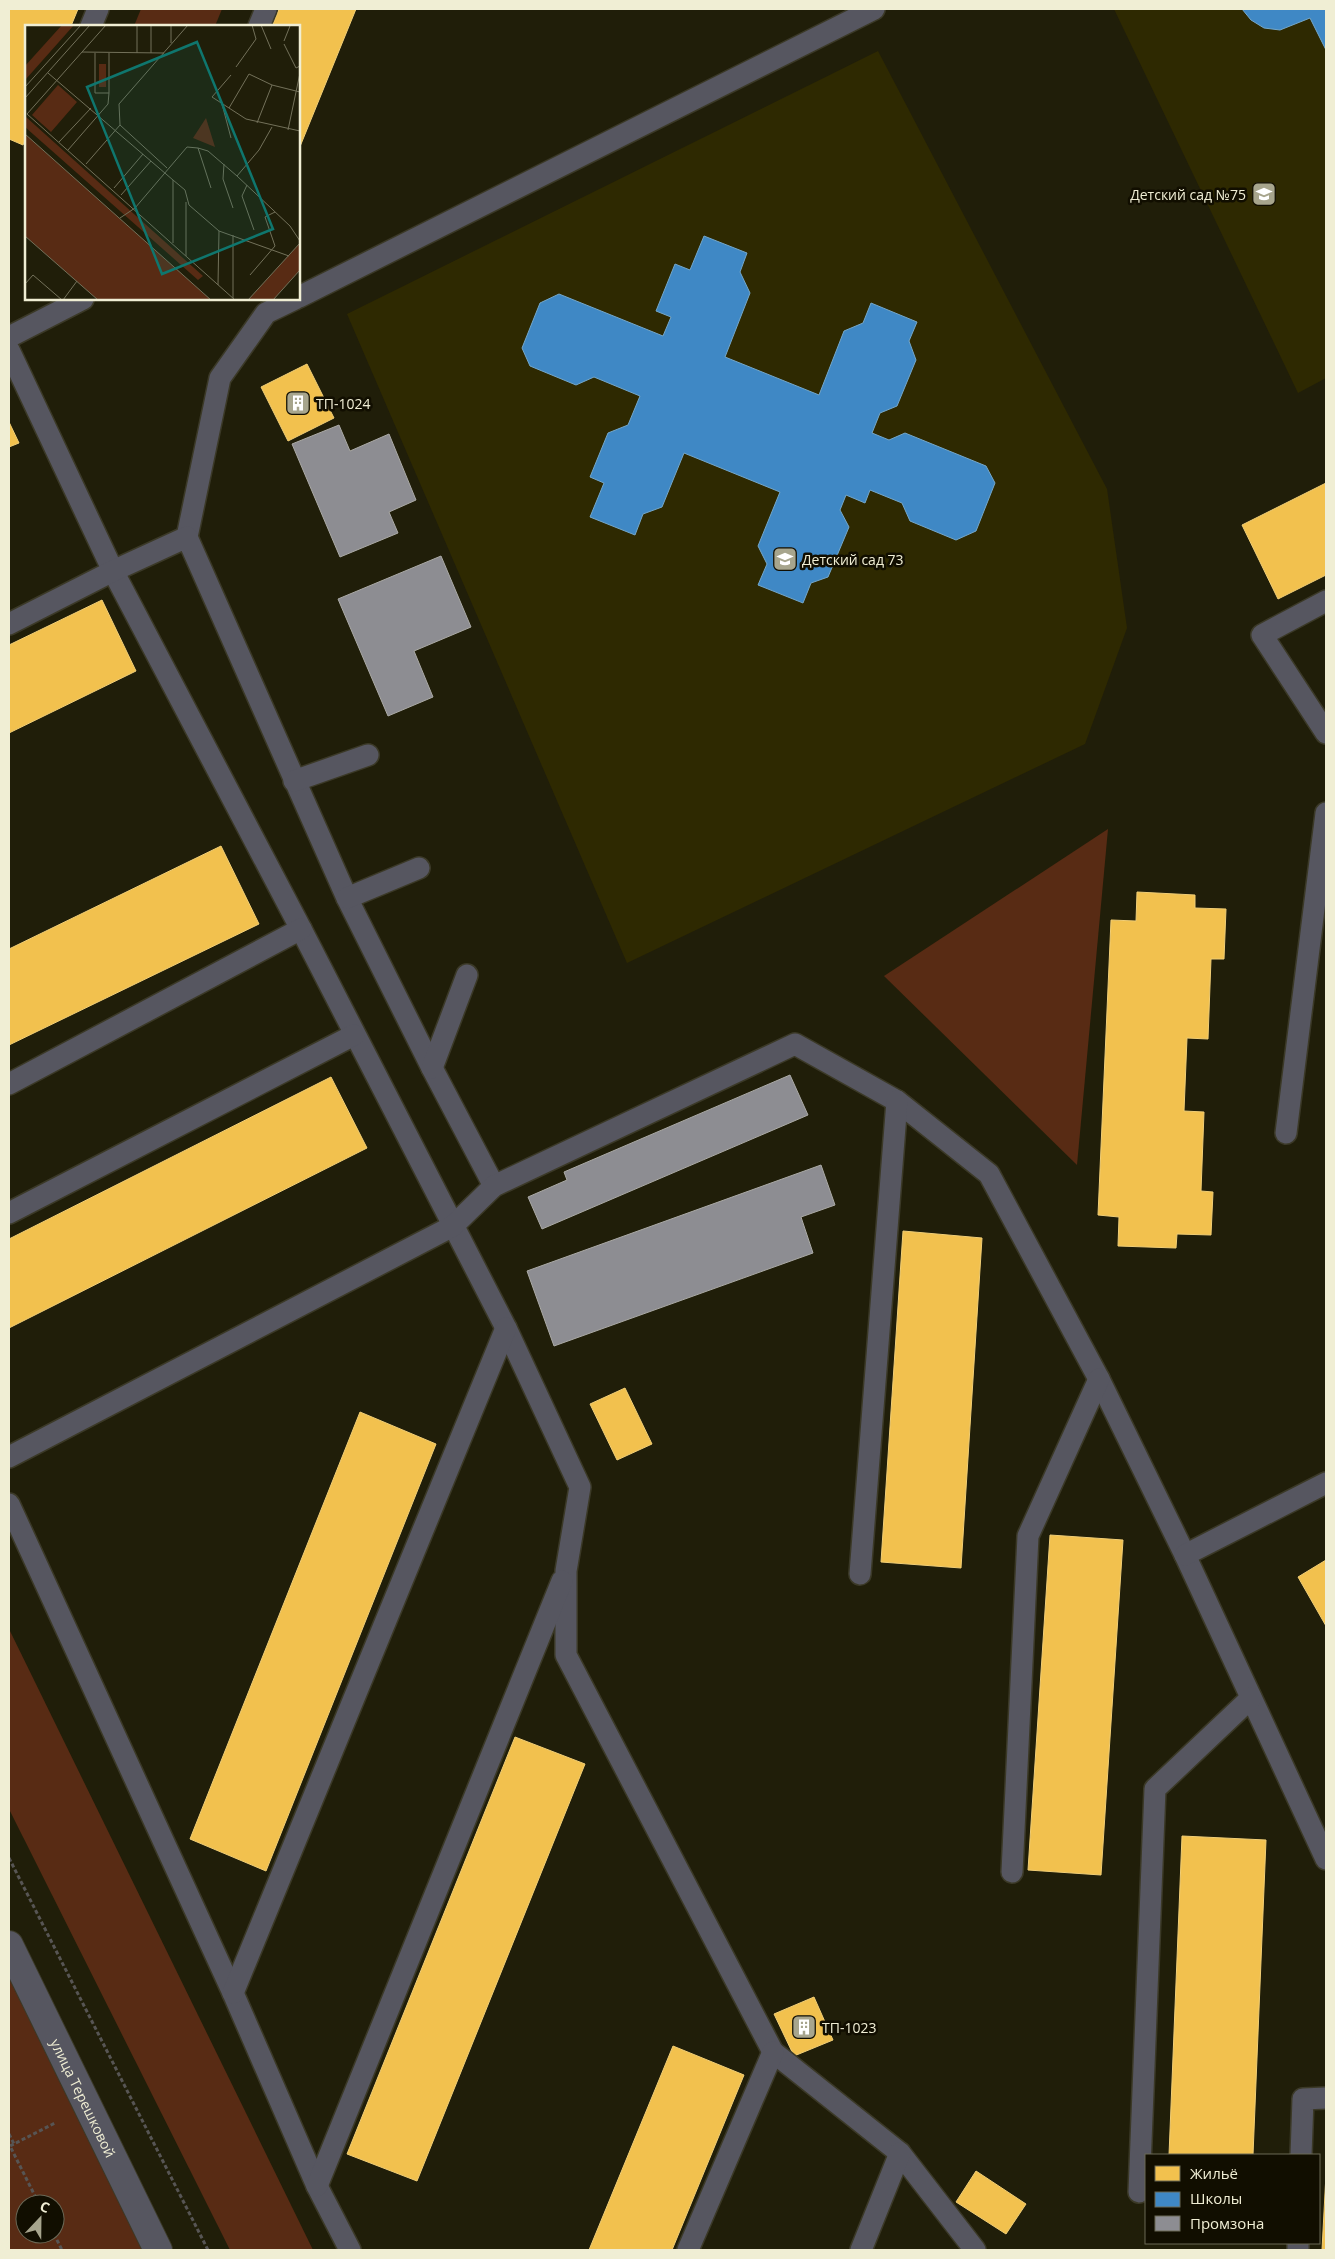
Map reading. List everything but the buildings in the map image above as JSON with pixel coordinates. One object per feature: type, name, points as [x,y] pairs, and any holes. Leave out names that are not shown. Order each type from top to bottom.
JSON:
[{"type":"street","name":"улица Терешковой","points":[[9,1945],[158,2250]]},
{"type":"lane","points":[[91,25],[98,9]]},
{"type":"lane","points":[[259,25],[266,9]]},
{"type":"lane","points":[[300,296],[874,9]]},
{"type":"lane","points":[[9,337],[81,300]]},
{"type":"lane","points":[[293,300],[266,313],[220,378],[187,537],[347,898],[432,1068],[494,1186]]},
{"type":"lane","points":[[9,350],[113,571],[301,929],[506,1328],[580,1487],[566,1571],[566,1655],[773,2052],[900,2153],[975,2250]]},
{"type":"lane","points":[[9,624],[113,571],[187,537]]},
{"type":"lane","points":[[1326,601],[1262,635],[1326,732]]},
{"type":"lane","points":[[294,781],[368,755]]},
{"type":"lane","points":[[1286,1133],[1326,813]]},
{"type":"lane","points":[[347,898],[419,868]]},
{"type":"lane","points":[[9,1084],[301,929]]},
{"type":"lane","points":[[432,1068],[467,975]]},
{"type":"lane","points":[[9,1212],[354,1035]]},
{"type":"lane","points":[[9,1457],[453,1226],[494,1186],[795,1044],[898,1101],[989,1174],[1099,1379],[1185,1555],[1326,1859]]},
{"type":"lane","points":[[860,1574],[898,1101]]},
{"type":"lane","points":[[234,1993],[506,1328]]},
{"type":"lane","points":[[1012,1872],[1028,1536],[1099,1379]]},
{"type":"lane","points":[[1185,1555],[1326,1483]]},
{"type":"lane","points":[[9,1504],[234,1993],[318,2186],[350,2250]]},
{"type":"lane","points":[[318,2186],[566,1571]]},
{"type":"lane","points":[[1139,2192],[1155,1789],[1251,1698]]},
{"type":"lane","points":[[688,2250],[773,2052]]},
{"type":"lane","points":[[1301,2154],[1303,2099],[1326,2098]]},
{"type":"lane","points":[[861,2250],[900,2153]]},
{"type":"path","points":[[9,1858],[208,2250]]},
{"type":"path","points":[[11,2145],[86,2106]]},
{"type":"path","points":[[9,2134],[11,2145],[34,2194]]},
{"type":"shaded area","points":[[141,9],[222,9],[215,25],[134,25]]},
{"type":"shaded area","name":"Детский сад №75","points":[[1114,9],[1326,9],[1326,378],[1298,393]]},
{"type":"shaded area","name":"Детский сад 73","points":[[878,51],[1107,489],[1127,628],[1085,744],[627,963],[347,314]]},
{"type":"shaded area","points":[[1108,829],[1077,1165],[884,976]]},
{"type":"shaded area","points":[[9,1629],[313,2250],[230,2250],[9,1809]]},
{"type":"shaded area","points":[[9,1945],[158,2250],[9,2250]]},
{"type":"place","name":"Детский сад №75","points":[[1264,194]]},
{"type":"place","name":"ТП-1024","points":[[298,403]]},
{"type":"place","name":"Детский сад 73","points":[[785,559]]},
{"type":"place","name":"ТП-1023","points":[[804,2027]]}]
